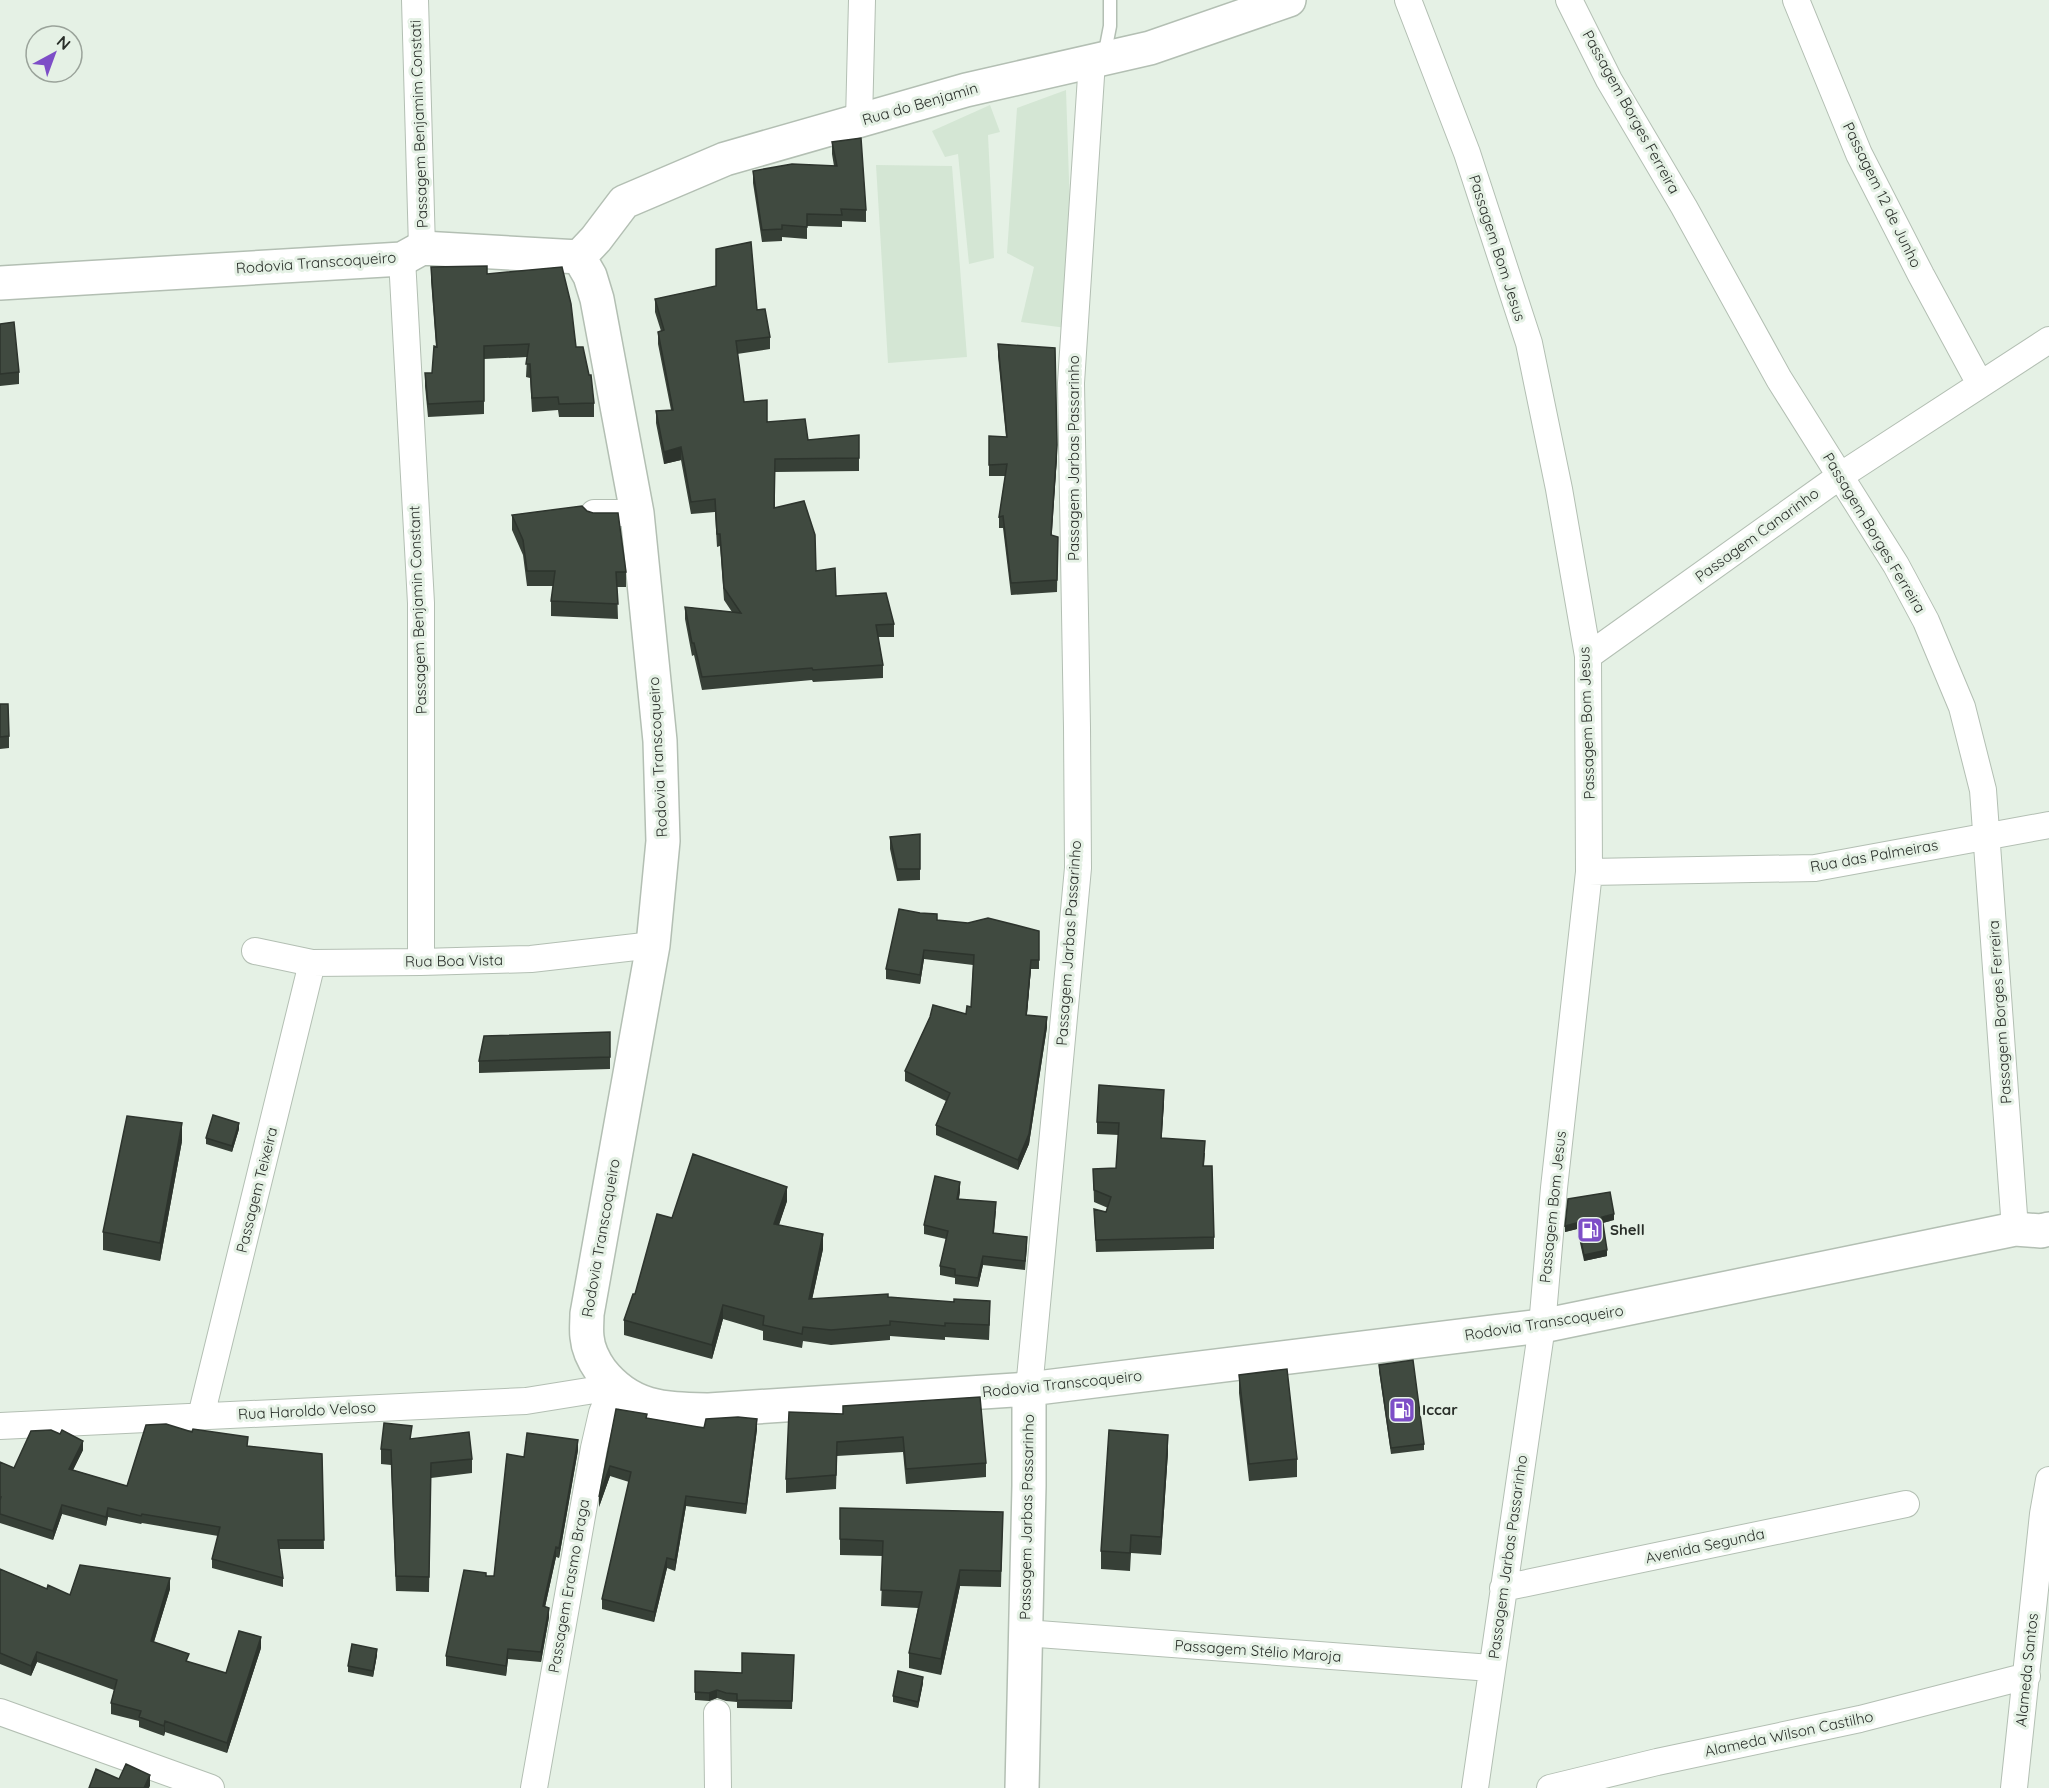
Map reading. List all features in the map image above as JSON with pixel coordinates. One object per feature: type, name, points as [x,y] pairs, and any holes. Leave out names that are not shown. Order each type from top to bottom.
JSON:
[{"type":"main road","name":"Rua do Benjamin","points":[[579,257],[624,202],[725,159],[966,90],[1150,48],[1289,0]]},
{"type":"main road","name":"Rodovia Transcoqueiro","points":[[0,283],[412,253],[579,257],[590,276],[597,298],[637,513],[660,741],[663,841],[653,945],[587,1314],[587,1339],[594,1362],[613,1387],[639,1401],[669,1409],[709,1410],[1029,1389],[1542,1326],[2015,1229],[2041,1231],[2049,1229]]},
{"type":"main road","name":"Passagem Jarbas Passarinho","points":[[1022,1788],[1029,1389]]},
{"type":"street","name":"Passagem Benjamim Constati","points":[[412,253],[415,0]]},
{"type":"street","points":[[859,120],[862,0]]},
{"type":"street","name":"Passagem Bom Jesus","points":[[1408,0],[1467,153],[1529,343],[1559,489],[1588,656],[1589,872],[1554,1188],[1542,1326]]},
{"type":"street","name":"Passagem Borges Ferreira","points":[[1569,0],[1609,80],[1684,207],[1779,379],[1896,565],[1926,621],[1962,707],[1983,790],[1988,836],[2015,1229]]},
{"type":"street","name":"Passagem 12 de Junho","points":[[1796,0],[1859,154],[1980,384]]},
{"type":"street","name":"Passagem Jarbas Passarinho","points":[[1029,1389],[1078,868],[1071,383],[1098,60]]},
{"type":"street","name":"Passagem Benjamin Constant","points":[[412,253],[421,603],[421,962]]},
{"type":"street","name":"Passagem Canarinho","points":[[1588,656],[1840,476],[2049,340]]},
{"type":"street","points":[[594,513],[637,513]]},
{"type":"street","name":"Rua das Palmeiras","points":[[1589,872],[1815,868],[2049,825]]},
{"type":"street","name":"Rua Boa Vista","points":[[255,951],[312,963],[421,962],[531,959],[653,945]]},
{"type":"street","name":"Passagem Teixeira","points":[[201,1416],[312,963]]},
{"type":"street","name":"Passagem Jarbas Passarinho","points":[[1475,1788],[1542,1326]]},
{"type":"street","name":"Rua Haroldo Veloso","points":[[0,1426],[526,1401],[613,1387]]},
{"type":"street","name":"Passagem Erasmo Braga","points":[[534,1788],[594,1448],[602,1413],[613,1387]]},
{"type":"street","name":"Alameda Santos","points":[[2014,1788],[2049,1480]]},
{"type":"street","name":"Avenida Segunda","points":[[1503,1588],[1906,1504]]},
{"type":"street","name":"Passagem Stélio Maroja","points":[[1025,1633],[1491,1668]]},
{"type":"street","name":"Alameda Wilson Castilho","points":[[1550,1788],[1657,1762],[1860,1719],[2027,1676]]},
{"type":"street","points":[[0,1712],[211,1788]]},
{"type":"street","points":[[717,1713],[718,1788]]},
{"type":"lane","points":[[1098,60],[1110,26],[1110,0]]},
{"type":"shaded area","points":[[1066,90],[1074,329],[1021,322],[1034,267],[1007,253],[1017,108]]},
{"type":"shaded area","points":[[990,105],[1000,132],[988,135],[994,258],[969,264],[958,154],[945,157],[932,131]]},
{"type":"shaded area","points":[[876,165],[952,166],[967,357],[888,363]]},
{"type":"building","points":[[861,138],[866,210],[841,209],[842,215],[807,214],[807,227],[782,225],[782,229],[762,230],[753,171],[792,164],[837,166],[832,142]]},
{"type":"building","points":[[751,242],[757,310],[765,309],[770,337],[736,341],[744,402],[767,400],[767,422],[805,419],[808,440],[859,435],[859,458],[775,459],[774,508],[804,501],[815,535],[816,571],[835,568],[836,596],[886,593],[894,624],[876,625],[883,665],[702,677],[685,607],[741,613],[724,588],[715,499],[691,502],[681,447],[664,452],[656,411],[673,410],[658,332],[664,330],[655,299],[716,286],[716,249]]},
{"type":"building","points":[[487,266],[487,274],[562,267],[571,304],[576,347],[583,347],[589,375],[591,375],[594,403],[559,404],[558,397],[532,398],[530,364],[526,364],[529,344],[484,346],[484,401],[428,404],[425,373],[432,373],[434,346],[437,347],[431,267]]},
{"type":"building","points":[[14,322],[19,372],[0,374],[0,324]]},
{"type":"building","points":[[998,344],[1055,348],[1057,445],[1051,535],[1058,537],[1057,580],[1011,583],[1003,516],[999,517],[1007,464],[989,465],[989,436],[1007,437]]},
{"type":"building","points":[[582,506],[593,513],[618,513],[626,572],[616,572],[618,604],[551,601],[555,571],[527,571],[523,540],[512,515]]},
{"type":"building","points":[[0,704],[8,704],[9,736],[0,737]]},
{"type":"building","points":[[920,834],[920,869],[897,869],[890,837]]},
{"type":"building","points":[[899,909],[937,914],[937,920],[968,923],[988,918],[1039,931],[1039,960],[1031,960],[1026,1015],[1047,1017],[1029,1134],[1018,1160],[936,1125],[950,1093],[905,1071],[930,1017],[933,1005],[966,1014],[967,1006],[971,1007],[974,955],[924,950],[920,975],[886,969]]},
{"type":"building","points":[[610,1032],[610,1057],[479,1061],[484,1036]]},
{"type":"building","points":[[1099,1085],[1164,1090],[1161,1138],[1205,1141],[1203,1166],[1212,1166],[1214,1237],[1096,1240],[1094,1209],[1106,1212],[1111,1197],[1094,1190],[1093,1169],[1116,1168],[1119,1123],[1097,1122]]},
{"type":"building","points":[[213,1115],[239,1123],[232,1146],[206,1138]]},
{"type":"building","points":[[127,1116],[182,1123],[160,1243],[103,1232]]},
{"type":"building","points":[[693,1154],[787,1187],[774,1224],[823,1234],[809,1299],[888,1294],[888,1297],[954,1302],[954,1299],[990,1301],[989,1325],[945,1323],[945,1326],[890,1321],[890,1325],[831,1330],[803,1327],[802,1334],[763,1325],[764,1316],[723,1305],[712,1345],[624,1320],[633,1294],[635,1294],[657,1214],[672,1218]]},
{"type":"building","points":[[935,1176],[960,1182],[957,1199],[996,1202],[993,1233],[1027,1237],[1025,1261],[983,1256],[978,1278],[955,1275],[955,1269],[940,1266],[948,1231],[924,1225]]},
{"type":"building","name":"Shell","points":[[1610,1192],[1614,1214],[1602,1217],[1607,1250],[1584,1255],[1577,1223],[1565,1226],[1568,1199]]},
{"type":"building","name":"Iccar","points":[[1413,1360],[1424,1444],[1391,1448],[1379,1365]]},
{"type":"building","points":[[1287,1369],[1297,1459],[1249,1464],[1239,1375]]},
{"type":"building","points":[[980,1397],[986,1463],[906,1469],[903,1437],[837,1442],[836,1475],[786,1479],[789,1412],[843,1414],[843,1406]]},
{"type":"building","points":[[616,1409],[647,1414],[646,1418],[704,1428],[706,1419],[738,1417],[757,1419],[746,1504],[686,1496],[675,1560],[667,1558],[654,1612],[602,1599],[631,1472],[610,1466],[599,1497]]},
{"type":"building","points":[[384,1423],[412,1426],[410,1439],[469,1432],[472,1459],[431,1463],[429,1577],[396,1576],[391,1450],[381,1449]]},
{"type":"building","points":[[166,1424],[192,1432],[193,1429],[248,1437],[247,1446],[322,1454],[324,1540],[278,1540],[283,1578],[212,1559],[220,1527],[142,1514],[141,1516],[108,1508],[106,1517],[62,1505],[53,1531],[0,1514],[0,1462],[14,1468],[31,1431],[51,1430],[60,1434],[62,1430],[83,1441],[69,1469],[127,1486],[146,1425]]},
{"type":"building","points":[[1109,1430],[1168,1435],[1161,1537],[1131,1535],[1130,1553],[1101,1551]]},
{"type":"building","points":[[527,1433],[578,1440],[559,1548],[556,1547],[543,1606],[549,1608],[541,1652],[508,1649],[506,1666],[446,1656],[464,1570],[494,1576],[507,1454],[524,1457]]},
{"type":"building","points":[[840,1508],[1003,1512],[1001,1571],[960,1570],[941,1659],[909,1653],[922,1592],[881,1590],[883,1541],[840,1539]]},
{"type":"building","points":[[80,1565],[170,1578],[151,1641],[189,1654],[186,1661],[226,1673],[239,1631],[261,1637],[227,1743],[165,1721],[164,1726],[139,1717],[141,1711],[111,1703],[117,1680],[37,1652],[31,1666],[0,1653],[0,1569],[47,1589],[48,1585],[70,1595]]},
{"type":"building","points":[[352,1644],[377,1649],[373,1671],[348,1666]]},
{"type":"building","points":[[742,1653],[794,1655],[792,1701],[737,1700],[737,1694],[717,1690],[709,1693],[695,1692],[695,1671],[742,1673]]},
{"type":"building","points":[[898,1671],[923,1677],[918,1702],[893,1696]]},
{"type":"building","points":[[126,1764],[150,1775],[144,1788],[89,1788],[96,1769],[119,1779]]},
{"type":"place","name":"Shell","points":[[1590,1230]]},
{"type":"place","name":"Iccar","points":[[1402,1410]]}]
